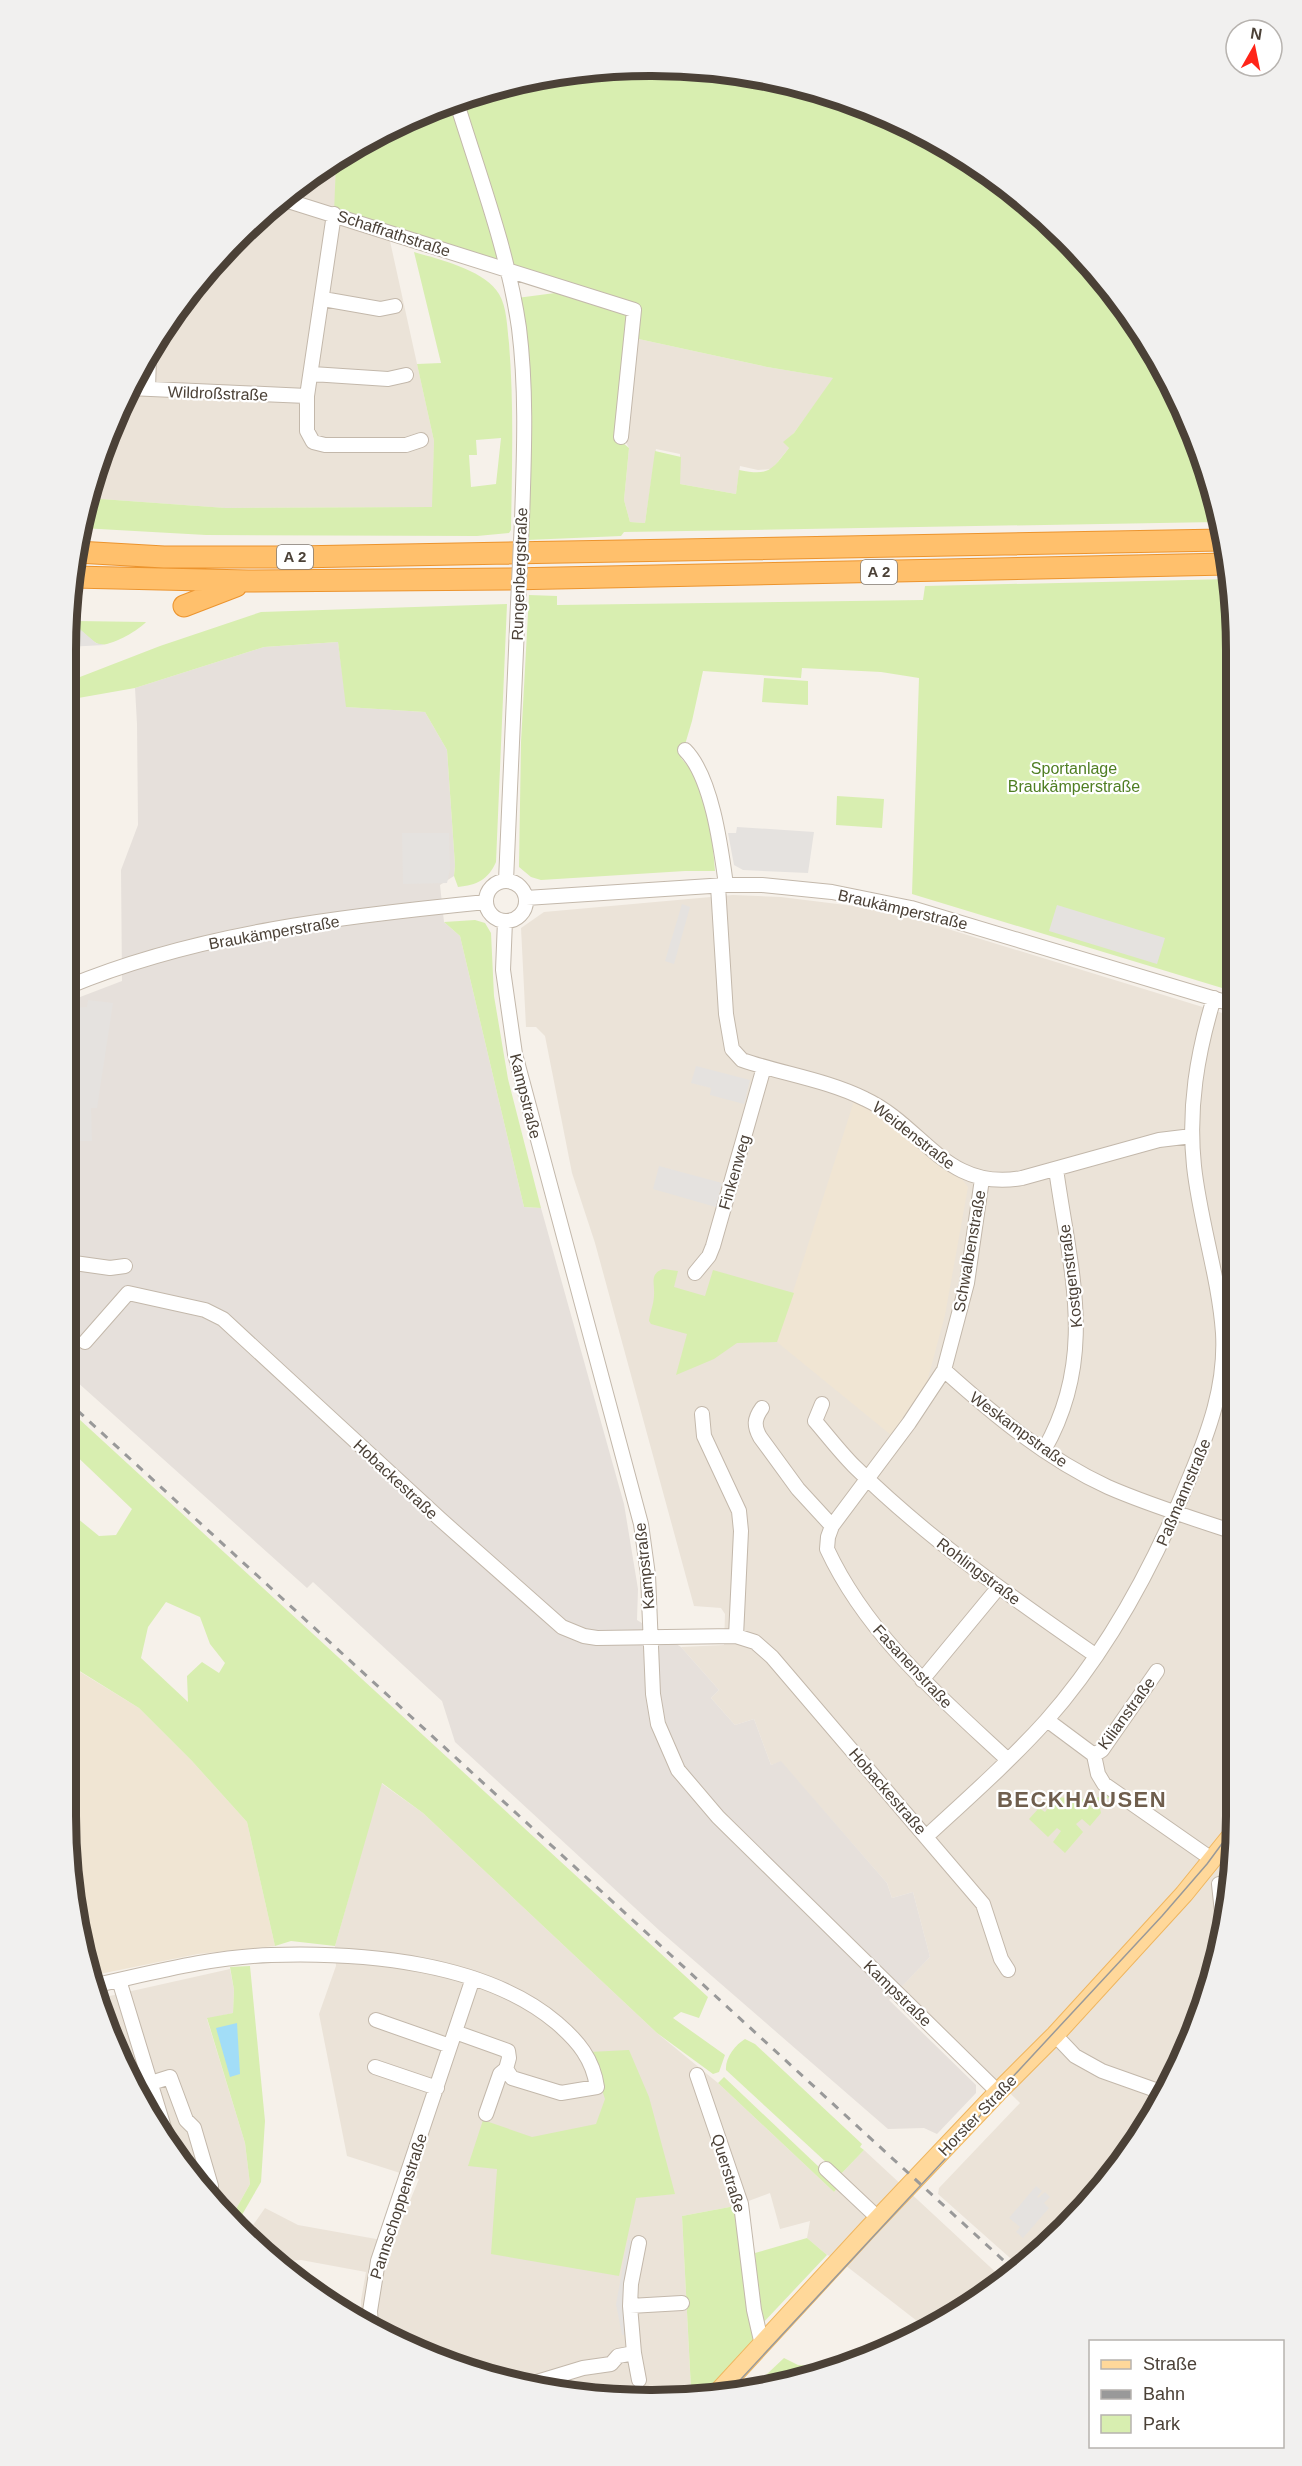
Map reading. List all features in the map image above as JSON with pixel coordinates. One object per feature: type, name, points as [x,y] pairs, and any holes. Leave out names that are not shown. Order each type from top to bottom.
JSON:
[{"type":"highway","name":"A 2","points":[[85,552],[164,556],[295,557],[1214,540]]},
{"type":"highway","name":"A 2","points":[[81,576],[248,581],[530,579],[1219,564]]},
{"type":"highway","points":[[184,606],[248,581]]},
{"type":"main road","name":"Horster Straße","points":[[724,2385],[878,2218],[1055,2035],[1214,1860],[1224,1846]]},
{"type":"street","name":"Rungenbergstraße","points":[[459,110],[500,240],[518,328],[522,368],[522,520],[506,881]]},
{"type":"street","name":"Schaffrathstraße","points":[[293,202],[506,268]]},
{"type":"street","points":[[334,214],[307,396],[307,431],[313,442],[325,446],[406,446],[421,440]]},
{"type":"street","points":[[506,268],[634,310],[621,437]]},
{"type":"street","points":[[323,299],[380,309],[395,306]]},
{"type":"street","points":[[147,389],[148,374]]},
{"type":"street","points":[[312,374],[388,379],[406,375]]},
{"type":"street","name":"Wildroßstraße","points":[[140,389],[307,396]]},
{"type":"street","name":"Weidenstraße","points":[[685,750],[693,758],[703,778],[719,838],[724,993],[732,1049],[742,1060],[849,1091],[884,1109],[944,1161],[962,1172],[982,1179],[1012,1180],[1159,1140],[1192,1136]]},
{"type":"street","points":[[506,881],[521,887],[526,898],[526,908],[519,917],[505,921],[490,914],[486,902],[491,888],[498,882],[506,881]]},
{"type":"street","name":"Braukämperstraße","points":[[526,898],[722,886],[800,888],[872,898],[1226,1002]]},
{"type":"street","name":"Braukämperstraße","points":[[76,984],[153,957],[244,936],[338,920],[486,902]]},
{"type":"street","name":"Kampstraße","points":[[505,921],[503,970],[515,1054],[641,1524],[648,1575],[653,1694],[658,1724],[669,1753],[694,1791],[803,1902],[998,2092]]},
{"type":"street","name":"Paßmannstraße","points":[[927,1836],[1047,1720],[1095,1655],[1146,1572],[1176,1513],[1209,1428],[1217,1400],[1224,1352],[1221,1320],[1194,1167],[1192,1136],[1197,1064],[1214,998]]},
{"type":"street","name":"Finkenweg","points":[[694,1273],[709,1256],[764,1067]]},
{"type":"street","name":"Kostgenstraße","points":[[1044,1450],[1066,1400],[1077,1349],[1077,1314],[1056,1169]]},
{"type":"street","name":"Schwalbenstraße","points":[[832,1526],[869,1479],[944,1370],[967,1283],[982,1179]]},
{"type":"street","points":[[76,1263],[110,1268],[126,1266]]},
{"type":"street","name":"Hobackestraße","points":[[85,1342],[128,1293],[205,1311],[223,1319],[440,1519],[562,1627],[584,1636],[597,1638],[736,1636],[755,1642],[772,1657],[983,1904],[1001,1959],[1008,1970]]},
{"type":"street","name":"Weskampstraße","points":[[944,1370],[1001,1419],[1044,1450],[1107,1486],[1226,1529]]},
{"type":"street","points":[[822,1404],[815,1421],[853,1466],[869,1479]]},
{"type":"street","points":[[762,1408],[756,1417],[756,1428],[760,1437],[798,1489],[832,1526]]},
{"type":"street","points":[[702,1414],[704,1436],[739,1512],[736,1636]]},
{"type":"street","name":"Rohlingstraße","points":[[869,1479],[954,1554],[998,1588],[1095,1655]]},
{"type":"street","name":"Fasanenstraße","points":[[832,1526],[827,1549],[867,1615],[922,1680],[1008,1760]]},
{"type":"street","points":[[922,1680],[998,1588]]},
{"type":"street","name":"Kilianstraße","points":[[1094,1755],[1102,1750],[1157,1671]]},
{"type":"street","name":"Kilianstraße","points":[[1047,1720],[1094,1755],[1098,1774],[1104,1784],[1214,1860]]},
{"type":"street","points":[[1219,1884],[1220,1895]]},
{"type":"street","points":[[102,1984],[173,1967],[272,1955],[339,1956],[398,1962],[473,1978],[522,1998],[574,2038],[590,2060],[597,2087],[561,2093],[512,2078],[506,2069]]},
{"type":"street","name":"Pannschoppenstraße","points":[[369,2316],[378,2260],[473,1978]]},
{"type":"street","points":[[119,1980],[160,2113]]},
{"type":"street","points":[[376,2020],[450,2046]]},
{"type":"street","points":[[455,2032],[508,2051],[506,2069],[500,2074],[486,2114]]},
{"type":"street","points":[[1055,2035],[1075,2056],[1102,2071],[1155,2090]]},
{"type":"street","points":[[375,2067],[437,2088]]},
{"type":"street","name":"Querstraße","points":[[697,2075],[741,2204],[754,2310],[762,2345]]},
{"type":"street","points":[[151,2083],[170,2077],[186,2120],[194,2128],[210,2183]]},
{"type":"street","points":[[826,2169],[878,2218]]},
{"type":"street","points":[[639,2242],[631,2284],[630,2306],[639,2380]]},
{"type":"street","points":[[630,2306],[682,2303]]},
{"type":"street","points":[[546,2379],[582,2368],[611,2364],[618,2356],[634,2353]]},
{"type":"shaded area","points":[[336,171],[335,214],[388,232],[434,441],[433,507],[225,508],[97,499],[120,431],[136,397],[153,364],[195,301],[219,272],[272,219]]},
{"type":"shaded area","points":[[634,338],[767,367],[834,378],[794,433],[784,442],[789,448],[772,469],[758,470],[740,466],[736,494],[680,484],[680,454],[656,449],[645,523],[630,522],[624,500],[629,448],[623,437]]},
{"type":"shaded area","points":[[77,627],[96,643],[104,645],[76,647]]},
{"type":"shaded area","points":[[338,642],[347,707],[425,712],[447,750],[455,865],[454,876],[440,885],[444,922],[460,936],[524,1207],[541,1208],[624,1504],[638,1589],[637,1620],[681,1647],[719,1690],[711,1698],[735,1725],[754,1719],[771,1765],[781,1761],[887,1883],[892,1898],[913,1892],[930,1957],[889,2000],[976,2085],[976,2093],[937,2134],[924,2128],[888,2129],[660,1931],[455,1742],[442,1701],[313,1582],[307,1588],[76,1381],[76,999],[122,981],[121,870],[138,825],[135,688],[264,647]]},
{"type":"shaded area","points":[[737,827],[814,832],[808,873],[743,870],[734,865],[728,833],[736,833]]},
{"type":"shaded area","points":[[402,833],[449,833],[450,869],[447,883],[403,884]]},
{"type":"shaded area","points":[[733,895],[781,897],[886,910],[1226,1014],[1226,1815],[1221,1890],[1206,1964],[1195,2000],[1182,2035],[1149,2102],[1107,2165],[1083,2194],[1013,2261],[938,2194],[939,2188],[1020,2103],[901,1987],[930,1957],[913,1892],[892,1898],[887,1883],[781,1762],[771,1765],[754,1719],[735,1725],[711,1698],[719,1690],[681,1647],[724,1645],[725,1614],[721,1608],[694,1606],[595,1243],[572,1173],[545,1036],[536,1027],[526,1027],[521,928],[544,912]]},
{"type":"shaded area","points":[[682,904],[690,907],[674,964],[665,961]]},
{"type":"shaded area","points":[[1057,905],[1165,938],[1157,964],[1049,931]]},
{"type":"shaded area","points":[[88,1000],[113,1003],[97,1108],[91,1108],[92,1141],[76,1141],[76,1008],[87,1007]]},
{"type":"shaded area","points":[[696,1066],[750,1080],[744,1104],[710,1095],[711,1088],[691,1083]]},
{"type":"shaded area","points":[[854,1101],[876,1111],[896,1126],[938,1164],[961,1178],[968,1187],[945,1315],[927,1382],[891,1435],[777,1342]]},
{"type":"shaded area","points":[[659,1166],[722,1183],[716,1207],[653,1189]]},
{"type":"shaded area","points":[[76,1670],[139,1708],[192,1761],[247,1822],[275,1946],[198,1954],[99,1974],[81,1890],[78,1853]]},
{"type":"shaded area","points":[[381,1783],[423,1813],[657,2033],[718,2083],[834,2192],[839,2186],[840,2175],[864,2150],[997,2274],[970,2293],[919,2323],[807,2238],[810,2221],[780,2229],[770,2193],[735,2206],[682,2216],[691,2388],[651,2390],[613,2388],[576,2385],[539,2378],[466,2359],[397,2330],[361,2311],[366,2272],[301,2260],[289,2261],[252,2227],[265,2208],[298,2225],[393,2242],[419,2179],[347,2156],[319,2014],[336,1966],[335,1946]]},
{"type":"shaded area","points":[[230,1969],[234,1990],[233,2013],[207,2019],[245,2143],[250,2184],[235,2211],[195,2165],[153,2102],[120,2035],[106,1997]]},
{"type":"shaded area","points":[[1036,2186],[1042,2191],[1038,2198],[1045,2192],[1050,2197],[1044,2203],[1049,2208],[1023,2238],[1016,2232],[1020,2227],[1009,2218]]},
{"type":"shaded area","points":[[628,2240],[635,2242],[623,2302],[629,2334],[622,2335],[616,2304]]},
{"type":"green space","points":[[651,76],[689,78],[726,81],[763,88],[836,107],[905,136],[970,173],[1030,219],[1083,272],[1129,332],[1166,397],[1195,466],[1210,522],[624,532],[621,536],[527,540],[517,298],[555,293],[563,289],[630,310],[616,437],[629,448],[624,500],[630,522],[645,523],[655,451],[681,457],[680,484],[736,494],[739,470],[763,472],[773,467],[789,448],[783,442],[794,433],[833,378],[767,367],[634,338],[636,309],[334,214],[336,171],[364,153],[431,120],[466,107],[539,88],[576,81],[613,78]]},
{"type":"green space","points":[[414,252],[460,267],[483,278],[499,294],[504,305],[512,390],[511,530],[509,533],[477,536],[206,535],[90,529],[97,499],[226,508],[432,507],[434,441],[417,364],[441,363]],"holes":[[[501,438],[496,484],[471,487],[469,455],[477,455],[476,440]]]},
{"type":"green space","name":"Sportanlage Braukämperstraße","points":[[1221,579],[1226,651],[1226,989],[912,894],[919,678],[881,672],[802,668],[801,678],[703,671],[681,758],[700,780],[712,838],[715,871],[541,880],[531,877],[519,867],[521,742],[529,595],[557,596],[557,605],[923,600],[925,586]]},
{"type":"green space","points":[[507,604],[496,862],[485,877],[471,885],[458,887],[454,876],[447,750],[425,712],[346,707],[338,642],[264,647],[135,688],[76,698],[76,679],[160,646],[261,612]]},
{"type":"green space","points":[[78,621],[146,622],[124,638],[103,645],[89,638],[77,627]]},
{"type":"green space","points":[[764,678],[808,681],[808,705],[762,702]]},
{"type":"green space","points":[[837,796],[884,799],[882,828],[836,825]]},
{"type":"green space","points":[[475,920],[485,923],[491,933],[494,996],[508,1079],[541,1208],[524,1207],[460,936],[444,922]]},
{"type":"green space","points":[[663,1269],[678,1271],[674,1287],[705,1296],[713,1270],[794,1293],[777,1342],[737,1343],[714,1359],[676,1375],[687,1334],[651,1324],[649,1321],[654,1298],[654,1277]]},
{"type":"green space","points":[[76,1416],[708,1997],[699,2018],[681,2012],[673,2018],[725,2055],[719,2072],[713,2074],[657,2033],[423,1813],[382,1783],[335,1946],[291,1941],[275,1946],[247,1822],[192,1761],[139,1708],[76,1671],[76,1517],[99,1536],[116,1535],[132,1509],[76,1456]],"holes":[[[166,1602],[200,1617],[210,1644],[225,1663],[219,1673],[202,1662],[187,1676],[188,1702],[141,1658],[148,1627]]]},
{"type":"green space","points":[[1105,1789],[1113,1797],[1090,1803],[1091,1808],[1100,1808],[1101,1813],[1090,1826],[1082,1819],[1076,1824],[1083,1832],[1065,1853],[1053,1842],[1061,1831],[1057,1828],[1048,1837],[1029,1819],[1039,1808],[1045,1812],[1048,1808],[1043,1804],[1054,1798],[1075,1797],[1075,1800],[1101,1797],[1100,1790]]},
{"type":"green space","points":[[250,1966],[265,2121],[261,2182],[241,2217],[235,2211],[250,2184],[245,2143],[207,2018],[233,2013],[234,1990],[230,1967]]},
{"type":"green space","points":[[745,2039],[755,2044],[862,2144],[860,2147],[864,2150],[840,2175],[726,2070],[731,2052]]},
{"type":"green space","points":[[629,2050],[649,2097],[675,2194],[636,2198],[619,2276],[491,2254],[497,2169],[468,2166],[483,2120],[532,2137],[596,2124],[605,2099],[589,2052]]},
{"type":"green space","points":[[724,2077],[839,2186],[834,2192],[718,2083]]},
{"type":"green space","points":[[735,2206],[754,2340],[711,2386],[691,2388],[682,2216]]},
{"type":"green space","points":[[807,2238],[827,2255],[761,2325],[755,2253]]},
{"type":"green space","points":[[784,2358],[798,2365],[813,2366],[800,2370],[763,2378]]},
{"type":"water","points":[[237,2023],[240,2074],[230,2077],[216,2028]]},
{"type":"tram line","points":[[738,2383],[959,2144],[994,2097],[1162,1916],[1225,1840]]},
{"type":"railway","points":[[76,1409],[1008,2265]]},
{"type":"district","name":"BECKHAUSEN","points":[[1082,1799]]}]
